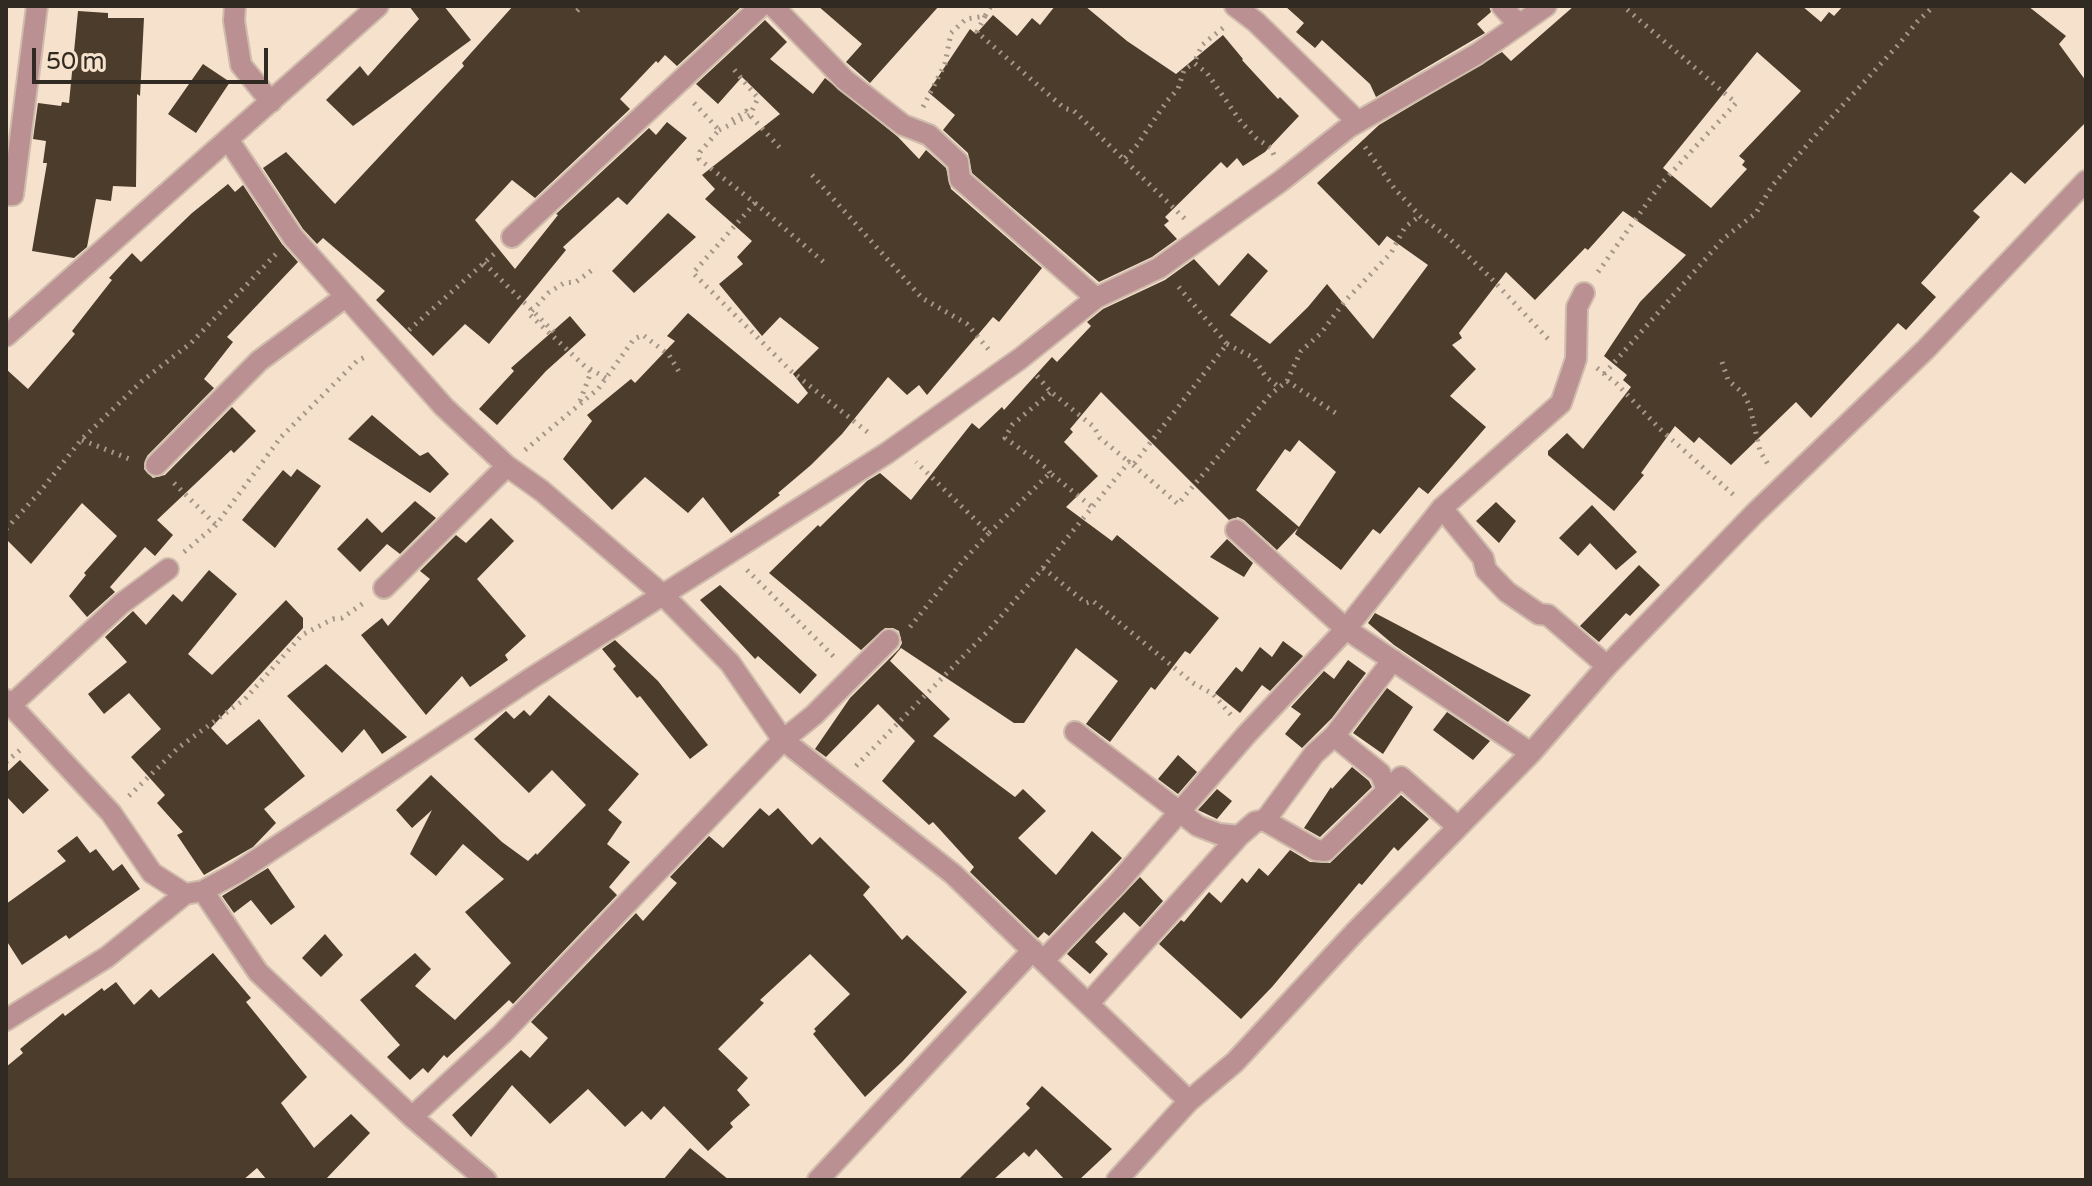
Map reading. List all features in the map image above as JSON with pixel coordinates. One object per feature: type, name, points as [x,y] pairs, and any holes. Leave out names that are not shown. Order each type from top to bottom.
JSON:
[{"type":"street","points":[[9,195],[37,6]]},
{"type":"street","points":[[235,6],[234,21],[241,65],[271,102]]},
{"type":"street","points":[[6,336],[378,6]]},
{"type":"street","points":[[512,237],[761,6]]},
{"type":"street","points":[[773,6],[845,80],[903,125],[929,135],[958,162],[960,179],[1096,298]]},
{"type":"street","points":[[1502,6],[1519,25]]},
{"type":"street","points":[[6,1020],[107,957],[194,893],[238,872],[533,677],[892,449],[1006,368],[1096,298],[1159,268],[1281,181],[1353,124],[1477,54],[1546,6]]},
{"type":"street","points":[[1238,8],[1256,22],[1353,124]]},
{"type":"street","points":[[229,141],[293,237],[444,407],[507,466],[542,491],[663,595],[730,663],[783,740],[953,874],[1189,1101]]},
{"type":"street","points":[[1117,1180],[1189,1101],[1235,1062],[1355,932],[1531,753],[1607,666],[1754,514],[1926,349],[2086,181]]},
{"type":"street","points":[[818,1180],[1179,813],[1247,734],[1346,629],[1442,508],[1561,403],[1576,359],[1577,307],[1584,293]]},
{"type":"street","points":[[156,465],[259,361],[345,297]]},
{"type":"street","points":[[384,588],[507,466]]},
{"type":"street","points":[[1442,508],[1483,558],[1486,570],[1507,592],[1539,614],[1548,615],[1607,666]]},
{"type":"street","points":[[1236,530],[1346,629],[1531,753]]},
{"type":"street","points":[[168,569],[121,604],[9,703],[111,813],[152,873],[194,893],[258,972],[412,1117],[486,1180]]},
{"type":"street","points":[[412,1117],[502,1034],[783,740],[854,677],[889,640]]},
{"type":"street","points":[[1089,1003],[1239,836],[1255,822],[1264,820],[1314,754],[1334,736],[1393,660]]},
{"type":"street","points":[[1075,732],[1179,813],[1208,830],[1239,836]]},
{"type":"street","points":[[1334,736],[1380,773],[1387,789]]},
{"type":"street","points":[[1264,820],[1316,850],[1325,851],[1397,778],[1404,778],[1458,827]]},
{"type":"path","points":[[991,6],[977,32],[1064,108],[1074,111],[1203,236]]},
{"type":"path","points":[[1584,293],[1660,185],[1736,103],[1623,6]]},
{"type":"path","points":[[1604,374],[1723,239],[1756,213],[1772,186],[1819,131],[1934,6]]},
{"type":"path","points":[[1125,158],[1178,89],[1184,70],[1194,63],[1202,45],[1238,8]]},
{"type":"path","points":[[903,125],[923,107],[935,85],[945,64],[951,33],[966,19],[985,16]]},
{"type":"path","points":[[717,47],[758,98],[750,115],[719,130],[700,152],[699,159],[826,264]]},
{"type":"path","points":[[1194,63],[1207,73],[1248,130],[1271,148],[1281,181]]},
{"type":"path","points":[[679,83],[719,130]]},
{"type":"path","points":[[750,115],[781,149]]},
{"type":"path","points":[[1353,124],[1394,188],[1420,216],[1489,276],[1538,330],[1576,359],[1604,374],[1754,514]]},
{"type":"path","points":[[812,175],[922,298],[967,324],[1006,368]]},
{"type":"path","points":[[755,203],[693,273],[791,371],[892,449],[989,533]]},
{"type":"path","points":[[1092,508],[1048,469],[1005,438],[1012,425],[1051,392],[1178,504],[1270,395],[1287,381],[1301,351],[1321,333],[1345,301],[1391,253],[1405,227],[1420,216]]},
{"type":"path","points":[[6,529],[81,440],[142,381],[191,343],[293,237]]},
{"type":"path","points":[[168,569],[187,548],[216,525],[281,437],[310,406],[357,361],[390,347],[512,237]]},
{"type":"path","points":[[484,263],[591,372]]},
{"type":"path","points":[[596,267],[576,282],[564,283],[548,293],[529,314],[591,372],[606,378]]},
{"type":"path","points":[[1159,268],[1227,344],[1254,358],[1266,377],[1279,387]]},
{"type":"path","points":[[507,466],[598,389],[634,339],[643,335],[669,355],[681,375]]},
{"type":"path","points":[[839,784],[989,630],[1131,464],[1227,344]]},
{"type":"path","points":[[1722,362],[1728,380],[1744,394],[1760,451],[1782,487]]},
{"type":"path","points":[[580,402],[591,372]]},
{"type":"path","points":[[1287,381],[1337,414]]},
{"type":"path","points":[[81,440],[142,465],[156,465],[216,525]]},
{"type":"path","points":[[889,640],[906,631],[962,562],[1050,473]]},
{"type":"path","points":[[729,553],[854,677]]},
{"type":"path","points":[[1043,568],[1086,603],[1093,601],[1193,683],[1213,694],[1247,734]]},
{"type":"path","points":[[111,813],[178,748],[245,699],[302,635],[333,619],[342,618],[384,588]]},
{"type":"building","points":[[409,6],[444,6],[471,40],[353,126],[326,100],[360,66],[368,76],[419,19]]},
{"type":"building","points":[[513,6],[742,6],[677,66],[665,55],[658,63],[656,61],[620,99],[630,109],[535,198],[512,180],[475,220],[515,269],[556,214],[649,128],[656,135],[667,122],[687,138],[627,205],[618,197],[563,247],[566,250],[489,344],[465,324],[433,356],[376,300],[385,291],[323,238],[317,244],[303,229],[263,168],[286,152],[335,204],[464,66],[462,63]]},
{"type":"building","points":[[818,6],[939,6],[870,83],[846,62],[862,44]]},
{"type":"building","points":[[1055,6],[1085,6],[1127,41],[1176,74],[1223,35],[1278,99],[1280,97],[1299,116],[1265,152],[1243,166],[1237,158],[1227,168],[1221,162],[1165,217],[1169,221],[1164,225],[1177,239],[1152,257],[1099,282],[972,173],[968,153],[943,130],[955,115],[928,92],[970,29],[976,34],[993,15],[1017,36],[1032,18],[1040,25]]},
{"type":"building","points":[[1285,6],[1489,6],[1491,12],[1477,24],[1485,33],[1376,97],[1370,84],[1322,40],[1315,48],[1296,32],[1304,23]]},
{"type":"building","points":[[1574,6],[1802,6],[1821,22],[1829,12],[1834,16],[1843,6],[2028,6],[2066,36],[2059,44],[2086,81],[2086,122],[2025,184],[2011,172],[1973,211],[1980,217],[1921,283],[1936,297],[1906,330],[1898,323],[1811,418],[1796,402],[1731,465],[1699,437],[1694,443],[1675,426],[1641,473],[1644,475],[1614,511],[1548,455],[1548,451],[1567,433],[1583,449],[1631,387],[1623,380],[1627,375],[1604,356],[1640,302],[1686,255],[1623,211],[1588,250],[1585,248],[1535,300],[1506,272],[1459,333],[1462,338],[1452,345],[1476,369],[1450,396],[1486,427],[1428,494],[1419,487],[1380,534],[1373,529],[1341,570],[1295,534],[1298,528],[1277,550],[1244,520],[1238,517],[1229,520],[1101,392],[1070,429],[1073,432],[1064,442],[1098,476],[1066,507],[1112,541],[1117,535],[1219,618],[1190,654],[1185,651],[1155,690],[1151,687],[1110,742],[1086,724],[1118,681],[1076,648],[1024,723],[1014,723],[901,648],[890,661],[950,719],[933,736],[1015,797],[1023,789],[1046,811],[1018,838],[1056,875],[1092,831],[1122,858],[1049,936],[1044,932],[1038,938],[970,872],[974,867],[933,822],[929,825],[882,781],[915,741],[878,704],[826,757],[815,749],[850,698],[899,649],[902,643],[899,631],[885,628],[861,650],[769,573],[818,525],[820,527],[867,481],[880,473],[911,500],[972,423],[979,429],[1002,407],[1004,410],[1052,357],[1057,362],[1091,326],[1087,322],[1103,309],[1165,280],[1194,259],[1219,286],[1248,253],[1268,271],[1230,315],[1270,344],[1327,284],[1373,339],[1428,265],[1387,236],[1379,246],[1317,183],[1379,125],[1502,52],[1511,61]],"holes":[[[1757,52],[1801,91],[1739,156],[1745,161],[1742,165],[1747,169],[1711,208],[1663,168]],[[1299,440],[1336,472],[1299,527],[1256,490],[1285,449],[1290,452]]]},
{"type":"building","points":[[78,11],[108,13],[108,18],[144,18],[140,96],[137,94],[136,187],[113,186],[111,201],[96,199],[87,247],[74,258],[32,251],[47,163],[43,163],[46,141],[33,139],[38,103],[61,106],[62,102],[69,103]]},
{"type":"building","points":[[765,20],[787,42],[770,59],[813,94],[825,78],[898,137],[919,159],[926,150],[946,168],[951,189],[1042,268],[999,322],[993,317],[927,395],[919,385],[907,395],[888,377],[842,434],[811,465],[778,493],[780,495],[731,533],[703,497],[688,513],[645,477],[612,510],[563,459],[592,421],[587,415],[631,379],[635,383],[675,341],[667,336],[688,313],[798,404],[808,393],[793,374],[819,348],[780,317],[762,336],[719,284],[743,264],[737,257],[752,241],[705,199],[715,189],[702,175],[780,114],[742,77],[718,104],[696,84]]},
{"type":"building","points":[[203,64],[230,82],[196,133],[168,114]]},
{"type":"building","points":[[228,184],[235,192],[243,185],[282,244],[298,262],[227,337],[233,342],[204,379],[214,388],[147,456],[144,469],[153,478],[165,475],[232,407],[256,431],[234,453],[231,450],[157,520],[173,535],[155,556],[145,547],[110,587],[115,592],[87,617],[69,596],[86,575],[84,573],[117,536],[82,503],[31,564],[6,539],[6,369],[28,389],[75,334],[72,331],[112,280],[109,278],[132,253],[141,262],[192,213]]},
{"type":"building","points":[[668,213],[696,237],[634,293],[612,271]]},
{"type":"building","points":[[570,316],[586,335],[546,371],[497,425],[479,409],[514,371],[511,368]]},
{"type":"building","points":[[372,415],[420,456],[428,452],[449,474],[430,493],[348,439]]},
{"type":"building","points":[[297,469],[321,486],[275,548],[242,520],[283,470],[291,477]]},
{"type":"building","points":[[415,501],[436,518],[400,554],[387,544],[360,572],[337,549],[367,518],[382,533]]},
{"type":"building","points":[[1496,502],[1516,521],[1499,543],[1476,521]]},
{"type":"building","points":[[1592,505],[1637,552],[1616,570],[1590,543],[1578,556],[1559,538]]},
{"type":"building","points":[[491,518],[514,541],[477,579],[526,636],[505,655],[508,660],[470,687],[462,676],[426,715],[361,635],[382,618],[388,626],[430,579],[420,571],[456,535],[466,543]]},
{"type":"building","points":[[1227,539],[1253,563],[1244,577],[1210,557]]},
{"type":"building","points":[[1639,565],[1660,585],[1630,616],[1626,613],[1599,642],[1580,626]]},
{"type":"building","points":[[209,570],[237,594],[188,654],[212,675],[286,600],[303,618],[303,628],[211,728],[227,745],[259,719],[305,776],[264,809],[276,823],[253,847],[204,875],[177,835],[183,832],[157,803],[165,795],[131,757],[161,729],[129,693],[104,714],[88,694],[127,662],[105,637],[133,611],[146,625],[173,594],[182,602]]},
{"type":"building","points":[[720,585],[817,675],[800,694],[758,656],[755,659],[700,600]]},
{"type":"building","points":[[1375,613],[1531,695],[1508,722],[1394,645],[1368,623]]},
{"type":"building","points":[[615,640],[658,681],[708,745],[690,759],[640,696],[637,698],[613,669],[616,666],[602,649]]},
{"type":"building","points":[[1283,641],[1303,656],[1270,691],[1262,685],[1240,713],[1215,693],[1236,667],[1242,672],[1260,647],[1272,657]]},
{"type":"building","points":[[1348,660],[1366,673],[1332,718],[1302,748],[1285,734],[1301,714],[1291,707],[1324,671],[1334,679]]},
{"type":"building","points":[[326,664],[407,737],[382,754],[364,729],[342,753],[287,696]]},
{"type":"building","points":[[1387,688],[1413,707],[1383,754],[1353,733]]},
{"type":"building","points":[[549,695],[639,774],[608,810],[622,822],[607,844],[630,862],[609,887],[617,895],[513,1004],[509,1000],[447,1058],[444,1055],[428,1073],[423,1068],[410,1080],[387,1057],[400,1045],[360,1000],[415,953],[431,969],[415,986],[455,1020],[511,963],[465,912],[504,879],[463,844],[436,876],[410,854],[432,810],[412,828],[396,810],[431,775],[502,842],[528,861],[537,855],[586,805],[552,770],[529,793],[474,739],[506,711],[514,719],[524,710],[530,716]]},
{"type":"building","points":[[1447,712],[1490,741],[1473,760],[1433,730]]},
{"type":"building","points":[[1178,755],[1197,772],[1178,794],[1158,779]]},
{"type":"building","points":[[20,760],[49,790],[23,814],[6,796],[6,773]]},
{"type":"building","points":[[1352,767],[1372,787],[1320,837],[1304,828],[1331,787]]},
{"type":"building","points":[[1217,789],[1232,801],[1217,819],[1198,810]]},
{"type":"building","points":[[1401,795],[1429,819],[1398,851],[1394,847],[1362,885],[1359,883],[1272,987],[1241,1019],[1159,944],[1181,920],[1184,922],[1209,892],[1221,903],[1242,878],[1247,883],[1259,868],[1268,876],[1290,850],[1310,862],[1330,863]]},
{"type":"building","points":[[760,808],[769,816],[778,808],[812,845],[820,837],[870,887],[863,895],[902,940],[907,935],[967,992],[865,1097],[813,1034],[814,1029],[850,994],[810,954],[760,1000],[764,1003],[718,1049],[748,1078],[737,1090],[750,1105],[730,1123],[733,1127],[708,1151],[664,1106],[651,1120],[642,1111],[625,1127],[588,1089],[550,1124],[512,1085],[471,1137],[452,1115],[521,1050],[530,1058],[548,1038],[531,1022],[636,913],[643,921],[677,883],[670,877],[709,836],[723,848]]},
{"type":"building","points":[[77,836],[90,853],[96,849],[113,871],[122,864],[140,889],[69,939],[66,935],[22,965],[6,940],[6,904],[66,861],[57,851]]},
{"type":"building","points":[[268,868],[295,907],[271,925],[251,900],[234,913],[222,896]]},
{"type":"building","points":[[1140,877],[1163,901],[1140,927],[1124,912],[1095,942],[1108,954],[1090,974],[1067,954]]},
{"type":"building","points":[[325,934],[343,955],[321,977],[302,958]]},
{"type":"building","points":[[213,953],[251,998],[246,1002],[307,1077],[281,1103],[314,1148],[351,1114],[370,1133],[325,1180],[267,1180],[257,1168],[243,1180],[6,1180],[6,1067],[23,1053],[20,1049],[63,1013],[65,1016],[102,988],[104,991],[116,982],[134,1005],[151,989],[159,998]]},
{"type":"building","points":[[1042,1086],[1112,1149],[1079,1180],[1065,1180],[1036,1149],[1029,1157],[1024,1152],[993,1180],[958,1180],[1030,1108],[1026,1104]]},
{"type":"building","points":[[690,1148],[729,1180],[663,1180]]}]
